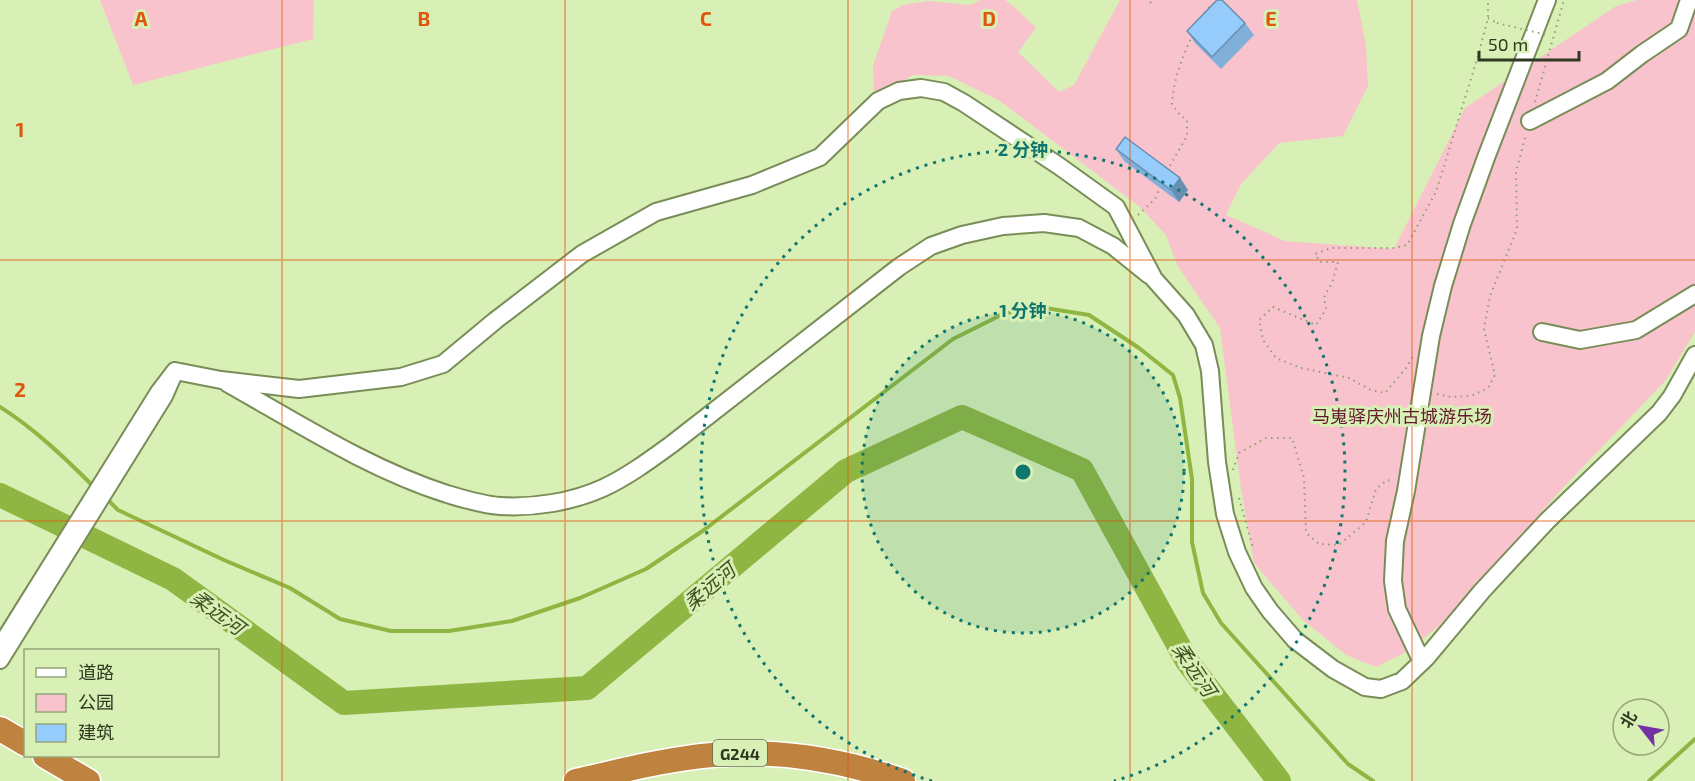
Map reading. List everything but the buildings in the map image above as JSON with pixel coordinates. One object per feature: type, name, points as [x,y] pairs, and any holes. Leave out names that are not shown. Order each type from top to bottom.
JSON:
[{"type":"highway","name":"G244","points":[[576,781],[673,760],[713,754],[743,753],[772,754],[841,763],[903,781]]},
{"type":"highway","points":[[34,757],[75,781]]},
{"type":"highway","points":[[47,757],[88,781]]},
{"type":"highway","name":"G244","points":[[608,781],[676,766],[742,760],[772,760],[807,764],[882,781]]},
{"type":"street","points":[[1422,662],[1397,609],[1393,581],[1395,541],[1408,481],[1431,336],[1459,235],[1487,155],[1547,0]]},
{"type":"street","points":[[1530,121],[1607,81],[1679,29],[1689,0]]},
{"type":"street","points":[[0,660],[174,371],[221,380],[299,389],[401,377],[443,364],[582,254],[656,212],[752,185],[820,157],[878,101],[898,91],[921,88],[944,92],[1059,166],[1116,207],[1154,279]]},
{"type":"street","points":[[221,380],[362,459],[418,484],[462,498],[498,506],[530,506],[567,499],[602,488],[637,469],[899,267],[931,246],[962,235],[1003,226],[1044,222],[1079,228],[1113,246],[1154,279],[1186,315],[1204,345],[1210,371],[1217,462],[1225,514],[1237,552],[1254,588],[1295,640],[1333,669],[1365,687],[1381,689],[1402,681],[1422,662],[1482,591],[1547,522],[1659,413],[1672,396],[1695,355]]},
{"type":"street","points":[[1542,332],[1580,340],[1636,330],[1695,294]]},
{"type":"street","points":[[0,647],[161,394]]},
{"type":"path","points":[[1412,357],[1407,367],[1385,393],[1371,390],[1349,378],[1301,368],[1276,358],[1263,340],[1259,320],[1273,307],[1316,325],[1326,309],[1324,297],[1332,284],[1338,262],[1320,262],[1315,254],[1331,248],[1395,248],[1407,245],[1436,192],[1488,18],[1490,8],[1488,0]]},
{"type":"path","points":[[1422,391],[1451,398],[1471,396],[1488,388],[1495,375],[1484,329],[1490,297],[1517,229],[1516,172],[1564,0]]},
{"type":"path","points":[[1204,14],[1211,5],[1217,3]]},
{"type":"path","points":[[1488,18],[1547,35]]},
{"type":"path","points":[[1126,225],[1155,199],[1168,169],[1187,136],[1187,120],[1172,104],[1173,86],[1194,32]]},
{"type":"path","points":[[1232,473],[1239,453],[1266,438],[1292,438],[1304,478],[1306,533],[1318,544],[1339,545],[1366,522],[1376,489],[1387,480],[1408,481]]},
{"type":"path","points":[[1238,496],[1254,554]]},
{"type":"green space","points":[[100,0],[314,0],[313,39],[133,85]]},
{"type":"green space","name":"马嵬驿庆州古城游乐场","points":[[980,0],[1005,0],[1036,28],[1018,52],[1059,92],[1074,85],[1120,0],[1357,0],[1366,46],[1368,86],[1343,136],[1279,143],[1241,184],[1226,215],[1285,241],[1394,249],[1465,108],[1616,6],[1637,0],[1695,0],[1695,332],[1665,381],[1561,490],[1439,626],[1406,652],[1376,667],[1346,655],[1302,619],[1254,563],[1241,489],[1220,328],[1177,265],[1166,235],[1140,207],[1000,101],[949,76],[913,75],[874,96],[873,66],[892,11],[903,5],[928,1],[970,5]]},
{"type":"waterway","points":[[105,497],[118,510],[290,588],[340,619],[391,631],[449,631],[512,621],[580,598],[646,569],[704,530],[953,339],[1005,313],[1039,307],[1089,315],[1139,348],[1173,375],[1180,398],[1192,479],[1192,542],[1203,593],[1221,623],[1348,764],[1373,781]]},
{"type":"waterway","points":[[0,407],[38,435],[95,488]]},
{"type":"waterway","name":"柔远河","points":[[0,495],[173,579],[344,703],[587,688],[846,471],[962,417],[1082,470],[1187,661],[1279,781]]},
{"type":"waterway","points":[[1649,781],[1695,739]]}]
